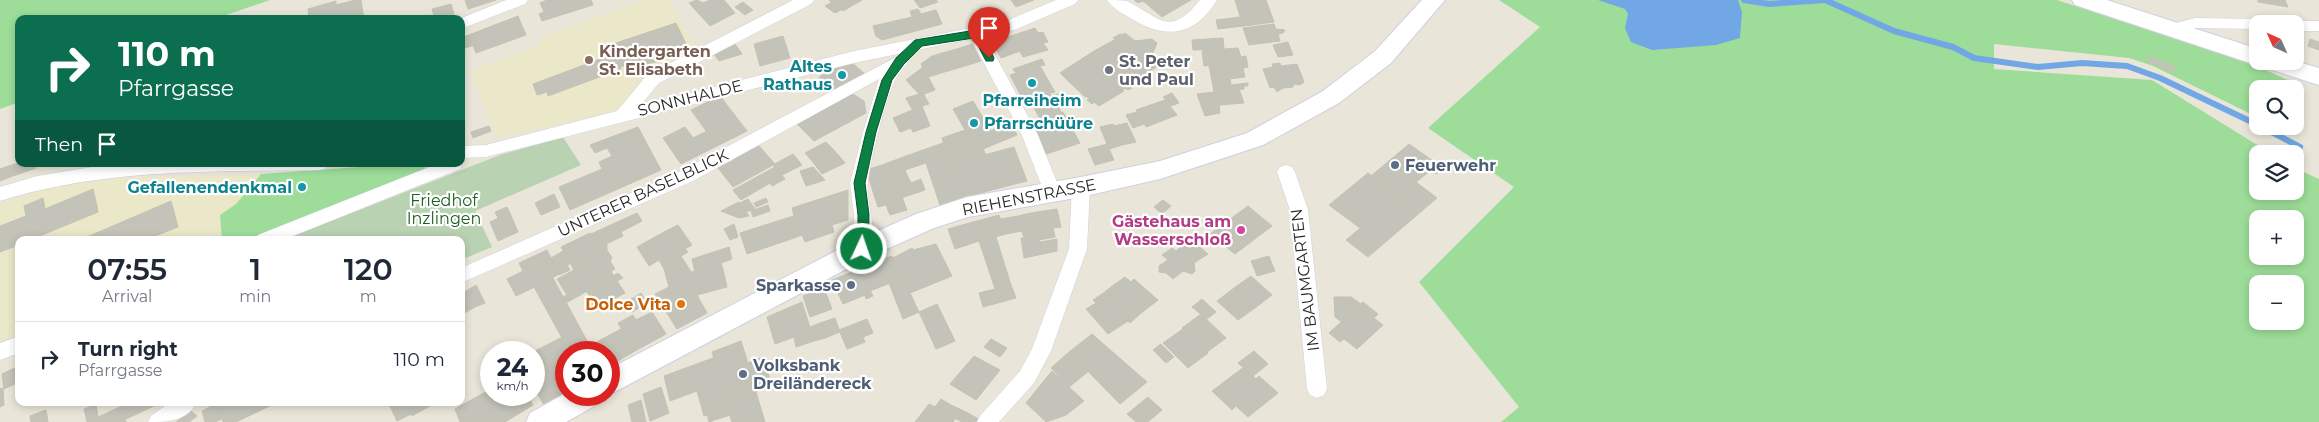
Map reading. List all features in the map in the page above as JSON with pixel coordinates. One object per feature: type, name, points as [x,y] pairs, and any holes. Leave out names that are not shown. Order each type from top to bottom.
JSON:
[{"type":"street","points":[[465,22],[520,0]]},
{"type":"street","points":[[623,115],[653,79],[806,0]]},
{"type":"street","name":"SONNHALDE","points":[[465,152],[486,151],[918,42],[976,34],[1009,26],[1070,0]]},
{"type":"street","points":[[1115,0],[1136,15],[1167,27],[1179,26],[1190,21],[1209,0]]},
{"type":"street","name":"RIEHENSTRASSE","points":[[620,377],[892,234],[967,207],[1081,187],[1160,170],[1255,139],[1331,97],[1383,56],[1434,0]]},
{"type":"street","points":[[2083,0],[2249,54]]},
{"type":"street","points":[[2178,31],[2181,27],[2195,23],[2249,24]]},
{"type":"street","points":[[2304,26],[2319,26]]},
{"type":"street","points":[[976,34],[1029,134],[1052,192]]},
{"type":"street","points":[[862,249],[863,215],[860,183],[871,132],[888,80],[900,61],[918,42]]},
{"type":"street","name":"UNTERER BASELBLICK","points":[[465,274],[687,176],[900,61]]},
{"type":"street","points":[[2298,70],[2319,77]]},
{"type":"street","points":[[465,159],[486,151]]},
{"type":"street","points":[[0,194],[55,177],[142,167]]},
{"type":"street","points":[[274,236],[446,167]]},
{"type":"street","name":"IM BAUMGARTEN","points":[[1286,172],[1299,210],[1317,389]]},
{"type":"street","points":[[987,422],[1027,377],[1041,351],[1078,249],[1081,187]]},
{"type":"street","points":[[0,352],[15,346]]},
{"type":"street","points":[[158,422],[181,406]]},
{"type":"street","points":[[540,422],[568,406]]},
{"type":"shaded area","name":"Kindergarten St. Elisabeth","points":[[647,0],[668,0],[696,49],[643,79],[617,110],[496,138],[471,70],[537,47],[541,37]]},
{"type":"shaded area","points":[[261,174],[236,204],[220,215],[222,236],[15,236],[15,338],[0,345],[0,203],[66,183],[120,178]]},
{"type":"green space","points":[[0,0],[270,0],[226,15],[15,15],[15,103],[0,109]]},
{"type":"green space","points":[[1499,0],[2057,0],[2249,63],[2249,70],[2266,70],[2288,80],[2249,80],[2249,113],[2153,66],[2129,58],[1994,44],[1994,69],[2152,80],[2257,145],[2249,145],[2249,200],[2304,200],[2304,172],[2319,179],[2319,422],[1501,422],[1519,407],[1419,282],[1514,187],[1428,128],[1540,27]]},
{"type":"green space","name":"Friedhof Inzlingen","points":[[563,137],[581,165],[475,211],[492,247],[465,258],[465,236],[293,236],[500,155]]},
{"type":"green space","points":[[358,167],[425,167],[426,171],[262,236],[222,236],[220,215],[236,204],[261,174]]},
{"type":"water","points":[[1598,0],[1738,0],[1742,12],[1740,38],[1716,45],[1652,50],[1631,42],[1625,28],[1628,14],[1625,9]]},
{"type":"building","points":[[361,0],[363,15],[309,15],[308,9],[336,1],[336,5]]},
{"type":"building","points":[[465,0],[496,0],[468,9]]},
{"type":"building","points":[[547,0],[591,0],[593,5],[542,21],[539,14],[544,12],[540,3]]},
{"type":"building","points":[[697,0],[703,3],[710,0],[724,0],[735,13],[710,26],[689,3]]},
{"type":"building","points":[[829,0],[862,0],[843,11]]},
{"type":"building","points":[[914,0],[936,0],[938,2],[920,8]]},
{"type":"building","points":[[1011,0],[1034,0],[1016,7]]},
{"type":"building","points":[[1134,0],[1191,0],[1162,17],[1143,1],[1138,3]]},
{"type":"building","points":[[1235,0],[1251,0],[1259,24],[1243,26]]},
{"type":"building","points":[[1251,0],[1266,0],[1274,22],[1259,24]]},
{"type":"building","points":[[2258,0],[2285,0],[2288,7],[2258,2]]},
{"type":"building","points":[[743,2],[753,10],[745,15],[735,7]]},
{"type":"building","points":[[832,2],[841,10],[835,13],[825,6]]},
{"type":"building","points":[[451,4],[454,14],[434,15],[432,9]]},
{"type":"building","points":[[918,9],[921,14],[936,10],[942,24],[882,40],[876,36],[873,26],[912,17],[910,11]]},
{"type":"building","points":[[518,16],[526,35],[476,53],[473,45],[478,44],[474,33]]},
{"type":"building","points":[[1240,17],[1243,26],[1218,29],[1216,20]]},
{"type":"building","points":[[676,23],[687,46],[662,55],[664,59],[633,69],[631,64],[620,67],[621,69],[548,96],[547,92],[537,95],[533,84],[608,56],[604,47]]},
{"type":"building","points":[[1274,24],[1276,29],[1285,30],[1283,33],[1278,34],[1280,41],[1249,45],[1243,28]]},
{"type":"building","points":[[1035,28],[1038,33],[1043,32],[1048,42],[1043,43],[1048,50],[1023,57],[1011,36]]},
{"type":"building","points":[[474,33],[478,44],[465,48],[465,36]]},
{"type":"building","name":"St. Peter und Paul","points":[[1125,33],[1135,41],[1152,39],[1157,43],[1152,55],[1163,63],[1144,75],[1146,77],[1142,77],[1133,83],[1135,84],[1129,85],[1132,88],[1128,90],[1125,88],[1122,90],[1124,91],[1099,106],[1094,102],[1092,104],[1087,100],[1090,98],[1084,96],[1060,73],[1116,39],[1113,38]]},
{"type":"building","points":[[783,36],[790,58],[760,66],[754,44]]},
{"type":"building","points":[[1011,36],[1020,51],[1001,58],[992,42]]},
{"type":"building","points":[[1223,38],[1224,49],[1193,50],[1192,40]]},
{"type":"building","points":[[2310,39],[2319,42],[2319,50],[2308,46]]},
{"type":"building","points":[[1288,42],[1293,55],[1278,57],[1273,45]]},
{"type":"building","points":[[735,44],[742,54],[719,61],[714,54]]},
{"type":"building","points":[[972,44],[981,61],[968,65],[960,48]]},
{"type":"building","points":[[960,48],[968,65],[928,77],[921,64],[932,56]]},
{"type":"building","points":[[1238,48],[1241,57],[1246,56],[1248,67],[1243,68],[1245,77],[1212,81],[1209,66],[1227,64],[1224,49]]},
{"type":"building","points":[[1224,49],[1227,64],[1204,66],[1202,51]]},
{"type":"building","points":[[2149,56],[2175,67],[2173,72],[2146,61]]},
{"type":"building","name":"Pfarreiheim","points":[[1042,59],[1045,65],[1040,66],[1055,92],[1050,93],[1051,96],[1064,92],[1068,98],[1056,102],[1061,112],[1040,119],[1030,100],[1024,102],[1010,75],[1016,73],[1013,69]]},
{"type":"building","name":"Altes Rathaus","points":[[849,60],[865,74],[834,92],[828,86],[823,89],[820,85],[824,83],[819,77]]},
{"type":"building","points":[[1280,63],[1281,66],[1297,64],[1304,82],[1300,85],[1294,84],[1293,87],[1283,88],[1277,92],[1274,87],[1270,88],[1263,69],[1273,67],[1272,64]]},
{"type":"building","points":[[923,67],[935,90],[919,94],[906,80]]},
{"type":"building","points":[[1230,79],[1231,85],[1248,83],[1248,86],[1244,86],[1244,89],[1214,92],[1212,81]]},
{"type":"building","points":[[1239,89],[1244,103],[1219,105],[1214,92]]},
{"type":"building","points":[[1214,92],[1219,104],[1202,108],[1197,94]]},
{"type":"building","points":[[923,93],[929,104],[912,109],[906,98]]},
{"type":"building","points":[[1172,93],[1179,103],[1171,106],[1163,97]]},
{"type":"building","points":[[853,94],[864,101],[866,113],[814,141],[797,124]]},
{"type":"building","points":[[720,96],[747,131],[717,146],[691,110]]},
{"type":"building","points":[[1165,100],[1177,115],[1146,127],[1136,110]]},
{"type":"building","name":"Pfarrschüüre","points":[[973,101],[991,131],[945,148],[942,138],[965,130],[953,109]]},
{"type":"building","points":[[1219,104],[1220,113],[1205,116],[1202,108]]},
{"type":"building","points":[[922,106],[930,126],[913,132],[911,128],[900,132],[893,118]]},
{"type":"building","points":[[1063,112],[1080,143],[1046,154],[1031,123]]},
{"type":"building","points":[[1137,112],[1144,124],[1133,128],[1126,115]]},
{"type":"building","points":[[1011,123],[1017,135],[983,149],[977,136]]},
{"type":"building","points":[[1127,123],[1136,142],[1122,145],[1114,126]]},
{"type":"building","points":[[1113,124],[1122,145],[1109,149],[1100,127]]},
{"type":"building","points":[[489,126],[491,131],[473,138],[471,132]]},
{"type":"building","points":[[638,127],[661,170],[570,210],[559,187],[602,169],[599,162],[612,156],[607,148],[595,153],[590,145]]},
{"type":"building","points":[[685,127],[693,138],[707,131],[717,146],[681,164],[663,138]]},
{"type":"building","points":[[978,137],[986,155],[954,163],[950,157],[963,152],[959,143]]},
{"type":"building","points":[[826,142],[833,149],[812,161],[805,153]]},
{"type":"building","points":[[943,143],[954,163],[965,197],[940,205],[926,163],[911,168],[906,156]]},
{"type":"building","points":[[959,143],[963,152],[950,157],[945,148]]},
{"type":"building","points":[[1107,144],[1114,160],[1095,165],[1088,149]]},
{"type":"building","points":[[1409,144],[1443,168],[1436,174],[1431,170],[1399,196],[1371,176]]},
{"type":"building","points":[[759,146],[775,164],[733,187],[718,168]]},
{"type":"building","points":[[1014,147],[1027,181],[965,197],[954,163]]},
{"type":"building","points":[[833,149],[845,163],[822,174],[812,161]]},
{"type":"building","points":[[793,154],[802,165],[782,175],[773,165]]},
{"type":"building","points":[[906,156],[911,168],[905,170],[908,177],[888,183],[882,165]]},
{"type":"building","points":[[15,164],[15,167],[36,168],[13,176],[12,165]]},
{"type":"building","points":[[11,165],[13,176],[0,181],[0,169]]},
{"type":"building","points":[[882,165],[892,192],[875,198],[868,175],[871,174],[869,169]]},
{"type":"building","points":[[775,167],[785,179],[772,186],[770,183],[741,200],[733,190]]},
{"type":"building","points":[[813,167],[825,180],[806,186],[800,171]]},
{"type":"building","points":[[1368,173],[1399,196],[1360,228],[1329,205]]},
{"type":"building","points":[[908,177],[911,183],[921,179],[925,190],[895,200],[888,183]]},
{"type":"building","points":[[1416,182],[1437,198],[1368,257],[1346,240]]},
{"type":"building","points":[[93,189],[97,206],[22,236],[15,236],[15,239],[0,245],[0,226],[26,216],[24,206],[43,198],[45,209]]},
{"type":"building","points":[[848,190],[848,220],[832,225],[834,232],[805,242],[802,235],[794,238],[787,218],[794,216],[792,208]]},
{"type":"building","points":[[892,192],[896,202],[878,207],[875,198]]},
{"type":"building","points":[[554,194],[560,207],[541,215],[535,203]]},
{"type":"building","points":[[902,197],[907,210],[890,215],[886,205]]},
{"type":"building","points":[[766,198],[768,202],[756,207],[754,203]]},
{"type":"building","points":[[748,199],[755,209],[746,212],[740,203]]},
{"type":"building","points":[[1163,200],[1171,206],[1162,214],[1154,207]]},
{"type":"building","points":[[171,201],[178,227],[155,236],[89,236]]},
{"type":"building","points":[[739,202],[749,216],[739,218],[721,211]]},
{"type":"building","points":[[768,205],[770,211],[753,217],[751,211]]},
{"type":"building","points":[[97,206],[98,212],[40,236],[22,236]]},
{"type":"building","name":"Gästehaus am Wasserschloß","points":[[1248,206],[1272,226],[1235,254],[1210,234]]},
{"type":"building","points":[[507,207],[510,213],[498,218],[495,212]]},
{"type":"building","points":[[1057,209],[1061,227],[1053,228],[1055,237],[1039,240],[1031,213]]},
{"type":"building","points":[[510,213],[518,232],[498,241],[490,222]]},
{"type":"building","points":[[637,213],[642,221],[621,232],[623,236],[600,247],[591,234]]},
{"type":"building","points":[[1031,213],[1043,254],[1024,258],[1021,238],[1024,238],[1018,216]]},
{"type":"building","points":[[999,215],[1006,234],[979,241],[973,222]]},
{"type":"building","points":[[1018,216],[1022,231],[1006,234],[1000,219]]},
{"type":"building","points":[[787,218],[794,238],[747,254],[740,233]]},
{"type":"building","points":[[973,222],[979,241],[955,249],[948,229]]},
{"type":"building","points":[[734,224],[738,237],[730,240],[724,229]]},
{"type":"building","points":[[678,225],[692,245],[685,249],[688,252],[681,256],[664,232]]},
{"type":"building","points":[[664,232],[685,262],[664,269],[659,260],[649,266],[637,247]]},
{"type":"building","points":[[590,233],[600,247],[607,244],[607,250],[572,266],[561,247]]},
{"type":"building","points":[[996,237],[1011,285],[995,289],[979,241]]},
{"type":"building","points":[[15,239],[15,246],[0,252],[0,245]]},
{"type":"building","points":[[1057,239],[1057,251],[1043,254],[1040,242]]},
{"type":"building","points":[[1191,239],[1208,254],[1200,259],[1183,245]]},
{"type":"building","points":[[936,244],[952,276],[910,293],[893,258],[912,248],[913,250]]},
{"type":"building","points":[[1183,245],[1200,259],[1194,263],[1195,271],[1192,274],[1183,271],[1173,279],[1166,273],[1159,272],[1159,266],[1168,260],[1162,255],[1172,248],[1176,251]]},
{"type":"building","points":[[729,247],[732,259],[721,263],[723,269],[696,277],[692,259]]},
{"type":"building","points":[[547,250],[559,274],[547,281],[534,256]]},
{"type":"building","points":[[607,250],[612,258],[610,261],[615,269],[611,271],[614,276],[566,303],[563,297],[567,295],[557,279],[574,270],[572,266]]},
{"type":"building","points":[[563,251],[570,264],[567,265],[570,270],[559,275],[551,258]]},
{"type":"building","points":[[534,256],[547,281],[516,296],[507,279],[523,271],[519,263]]},
{"type":"building","points":[[892,256],[903,278],[870,291],[859,269]]},
{"type":"building","points":[[1269,256],[1272,264],[1254,268],[1251,261]]},
{"type":"building","name":"Dolce Vita","points":[[685,262],[691,272],[695,271],[696,277],[723,269],[727,287],[697,295],[707,313],[677,329],[655,294],[669,287],[664,269]]},
{"type":"building","points":[[1272,264],[1275,271],[1257,276],[1254,268]]},
{"type":"building","name":"Sparkasse","points":[[859,269],[873,296],[866,299],[865,295],[843,304],[832,280]]},
{"type":"building","points":[[618,273],[623,278],[617,281],[625,293],[597,308],[587,292]]},
{"type":"building","points":[[1251,276],[1272,295],[1255,308],[1234,288]]},
{"type":"building","points":[[1125,277],[1131,282],[1134,279],[1158,300],[1140,314],[1135,309],[1125,317],[1106,298],[1116,291],[1111,287]]},
{"type":"building","points":[[553,278],[580,328],[562,338],[534,287]]},
{"type":"building","points":[[903,278],[919,312],[903,319],[889,283]]},
{"type":"building","points":[[476,285],[485,303],[475,307],[466,291]]},
{"type":"building","points":[[1011,285],[1016,298],[983,307],[979,293]]},
{"type":"building","points":[[1111,287],[1116,291],[1106,298],[1102,294]]},
{"type":"building","points":[[824,288],[832,309],[810,317],[803,296]]},
{"type":"building","points":[[1234,288],[1255,308],[1238,320],[1217,301]]},
{"type":"building","points":[[465,291],[475,307],[465,313]]},
{"type":"building","points":[[641,293],[647,303],[632,312],[625,303]]},
{"type":"building","points":[[1102,294],[1128,321],[1108,334],[1086,309],[1096,303],[1093,300]]},
{"type":"building","points":[[1334,297],[1351,297],[1361,304],[1342,322],[1335,317]]},
{"type":"building","points":[[1202,299],[1216,312],[1207,319],[1192,307]]},
{"type":"building","points":[[592,300],[597,308],[590,312],[585,303]]},
{"type":"building","points":[[802,302],[811,331],[775,344],[767,317]]},
{"type":"building","points":[[1363,302],[1378,314],[1374,318],[1383,325],[1357,349],[1344,339],[1340,342],[1329,333]]},
{"type":"building","points":[[937,304],[955,341],[936,349],[919,312]]},
{"type":"building","points":[[1135,309],[1140,314],[1130,323],[1125,317]]},
{"type":"building","points":[[652,312],[666,334],[635,351],[618,323],[633,315],[636,320]]},
{"type":"building","points":[[1201,314],[1226,338],[1207,352],[1182,328]]},
{"type":"building","points":[[835,318],[840,332],[825,338],[820,323]]},
{"type":"building","points":[[867,319],[873,333],[863,337],[865,342],[847,349],[839,330]]},
{"type":"building","points":[[820,323],[825,338],[814,341],[810,327]]},
{"type":"building","points":[[580,328],[587,341],[555,341],[555,398],[545,403],[545,346]]},
{"type":"building","points":[[621,329],[635,351],[620,360],[620,341],[598,341]]},
{"type":"building","points":[[1183,329],[1208,353],[1188,368],[1163,343]]},
{"type":"building","points":[[811,331],[814,341],[796,347],[794,337]]},
{"type":"building","points":[[1092,334],[1147,382],[1120,404],[1069,352]]},
{"type":"building","points":[[991,339],[1007,348],[1000,357],[984,347]]},
{"type":"building","name":"Volksbank Dreiländereck","points":[[741,341],[748,363],[763,357],[772,386],[726,403],[712,352]]},
{"type":"building","points":[[1161,344],[1174,357],[1166,363],[1153,350]]},
{"type":"building","points":[[1254,351],[1268,364],[1253,376],[1238,363]]},
{"type":"building","points":[[1069,352],[1089,371],[1069,387],[1051,368]]},
{"type":"building","points":[[974,356],[1000,370],[976,400],[950,384]]},
{"type":"building","points":[[713,358],[727,407],[704,416],[697,391],[670,401],[664,376]]},
{"type":"building","points":[[1244,367],[1256,379],[1259,376],[1278,393],[1248,417],[1236,406],[1232,410],[1212,391]]},
{"type":"building","points":[[15,368],[15,384],[4,389],[2,374]]},
{"type":"building","points":[[1052,371],[1084,401],[1066,415],[1046,422],[1026,403]]},
{"type":"building","points":[[661,387],[669,413],[650,421],[643,394]]},
{"type":"building","points":[[3,388],[4,405],[0,407],[0,389]]},
{"type":"building","points":[[756,392],[765,422],[732,422],[726,403]]},
{"type":"building","points":[[480,395],[480,406],[487,406],[496,422],[460,422],[455,409],[465,406],[465,403]]},
{"type":"building","points":[[1148,397],[1162,410],[1148,422],[1136,422],[1127,414]]},
{"type":"building","points":[[941,399],[951,405],[945,413],[935,407]]},
{"type":"building","points":[[641,400],[646,422],[632,422],[628,405]]},
{"type":"building","points":[[929,404],[956,418],[953,422],[915,422]]},
{"type":"building","points":[[951,405],[968,413],[962,422],[945,413]]},
{"type":"building","points":[[96,406],[98,417],[87,422],[84,409]]},
{"type":"building","points":[[122,406],[154,406],[126,419]]},
{"type":"building","points":[[122,406],[126,422],[88,422],[98,417]]},
{"type":"building","points":[[212,406],[219,406],[222,419],[215,422],[205,422],[202,411]]},
{"type":"building","points":[[219,406],[270,406],[236,422],[223,422]]},
{"type":"building","points":[[390,406],[430,406],[412,416],[411,414],[397,421]]},
{"type":"building","points":[[487,406],[531,406],[505,422],[496,422]]},
{"type":"building","points":[[727,407],[730,415],[709,422],[707,414]]},
{"type":"building","points":[[46,410],[48,422],[31,422],[30,416]]},
{"type":"building","points":[[191,411],[197,416],[189,422],[176,422]]},
{"type":"building","points":[[968,413],[982,421],[962,422]]},
{"type":"waterway","points":[[1744,0],[1769,4],[1825,0],[1894,31],[1953,47],[1974,58],[2038,67],[2082,63],[2127,66],[2160,78],[2249,121]]},
{"type":"waterway","points":[[2277,135],[2296,145]]},
{"type":"place","name":"Kindergarten St. Elisabeth","points":[[589,60]]},
{"type":"place","name":"St. Peter und Paul","points":[[1109,70]]},
{"type":"place","name":"Altes Rathaus","points":[[842,75]]},
{"type":"place","name":"Pfarreiheim","points":[[1032,83]]},
{"type":"place","name":"Pfarrschüüre","points":[[974,123]]},
{"type":"place","name":"Feuerwehr","points":[[1395,165]]},
{"type":"place","name":"Gefallenendenkmal","points":[[302,187]]},
{"type":"place","name":"Gästehaus am Wasserschloß","points":[[1241,230]]},
{"type":"place","name":"Sparkasse","points":[[851,285]]},
{"type":"place","name":"Dolce Vita","points":[[681,304]]},
{"type":"place","name":"Volksbank Dreiländereck","points":[[743,374]]},
{"type":"route","points":[[862,249],[863,215],[860,183],[871,132],[888,80],[900,61],[918,42],[976,34],[989,58]]}]
